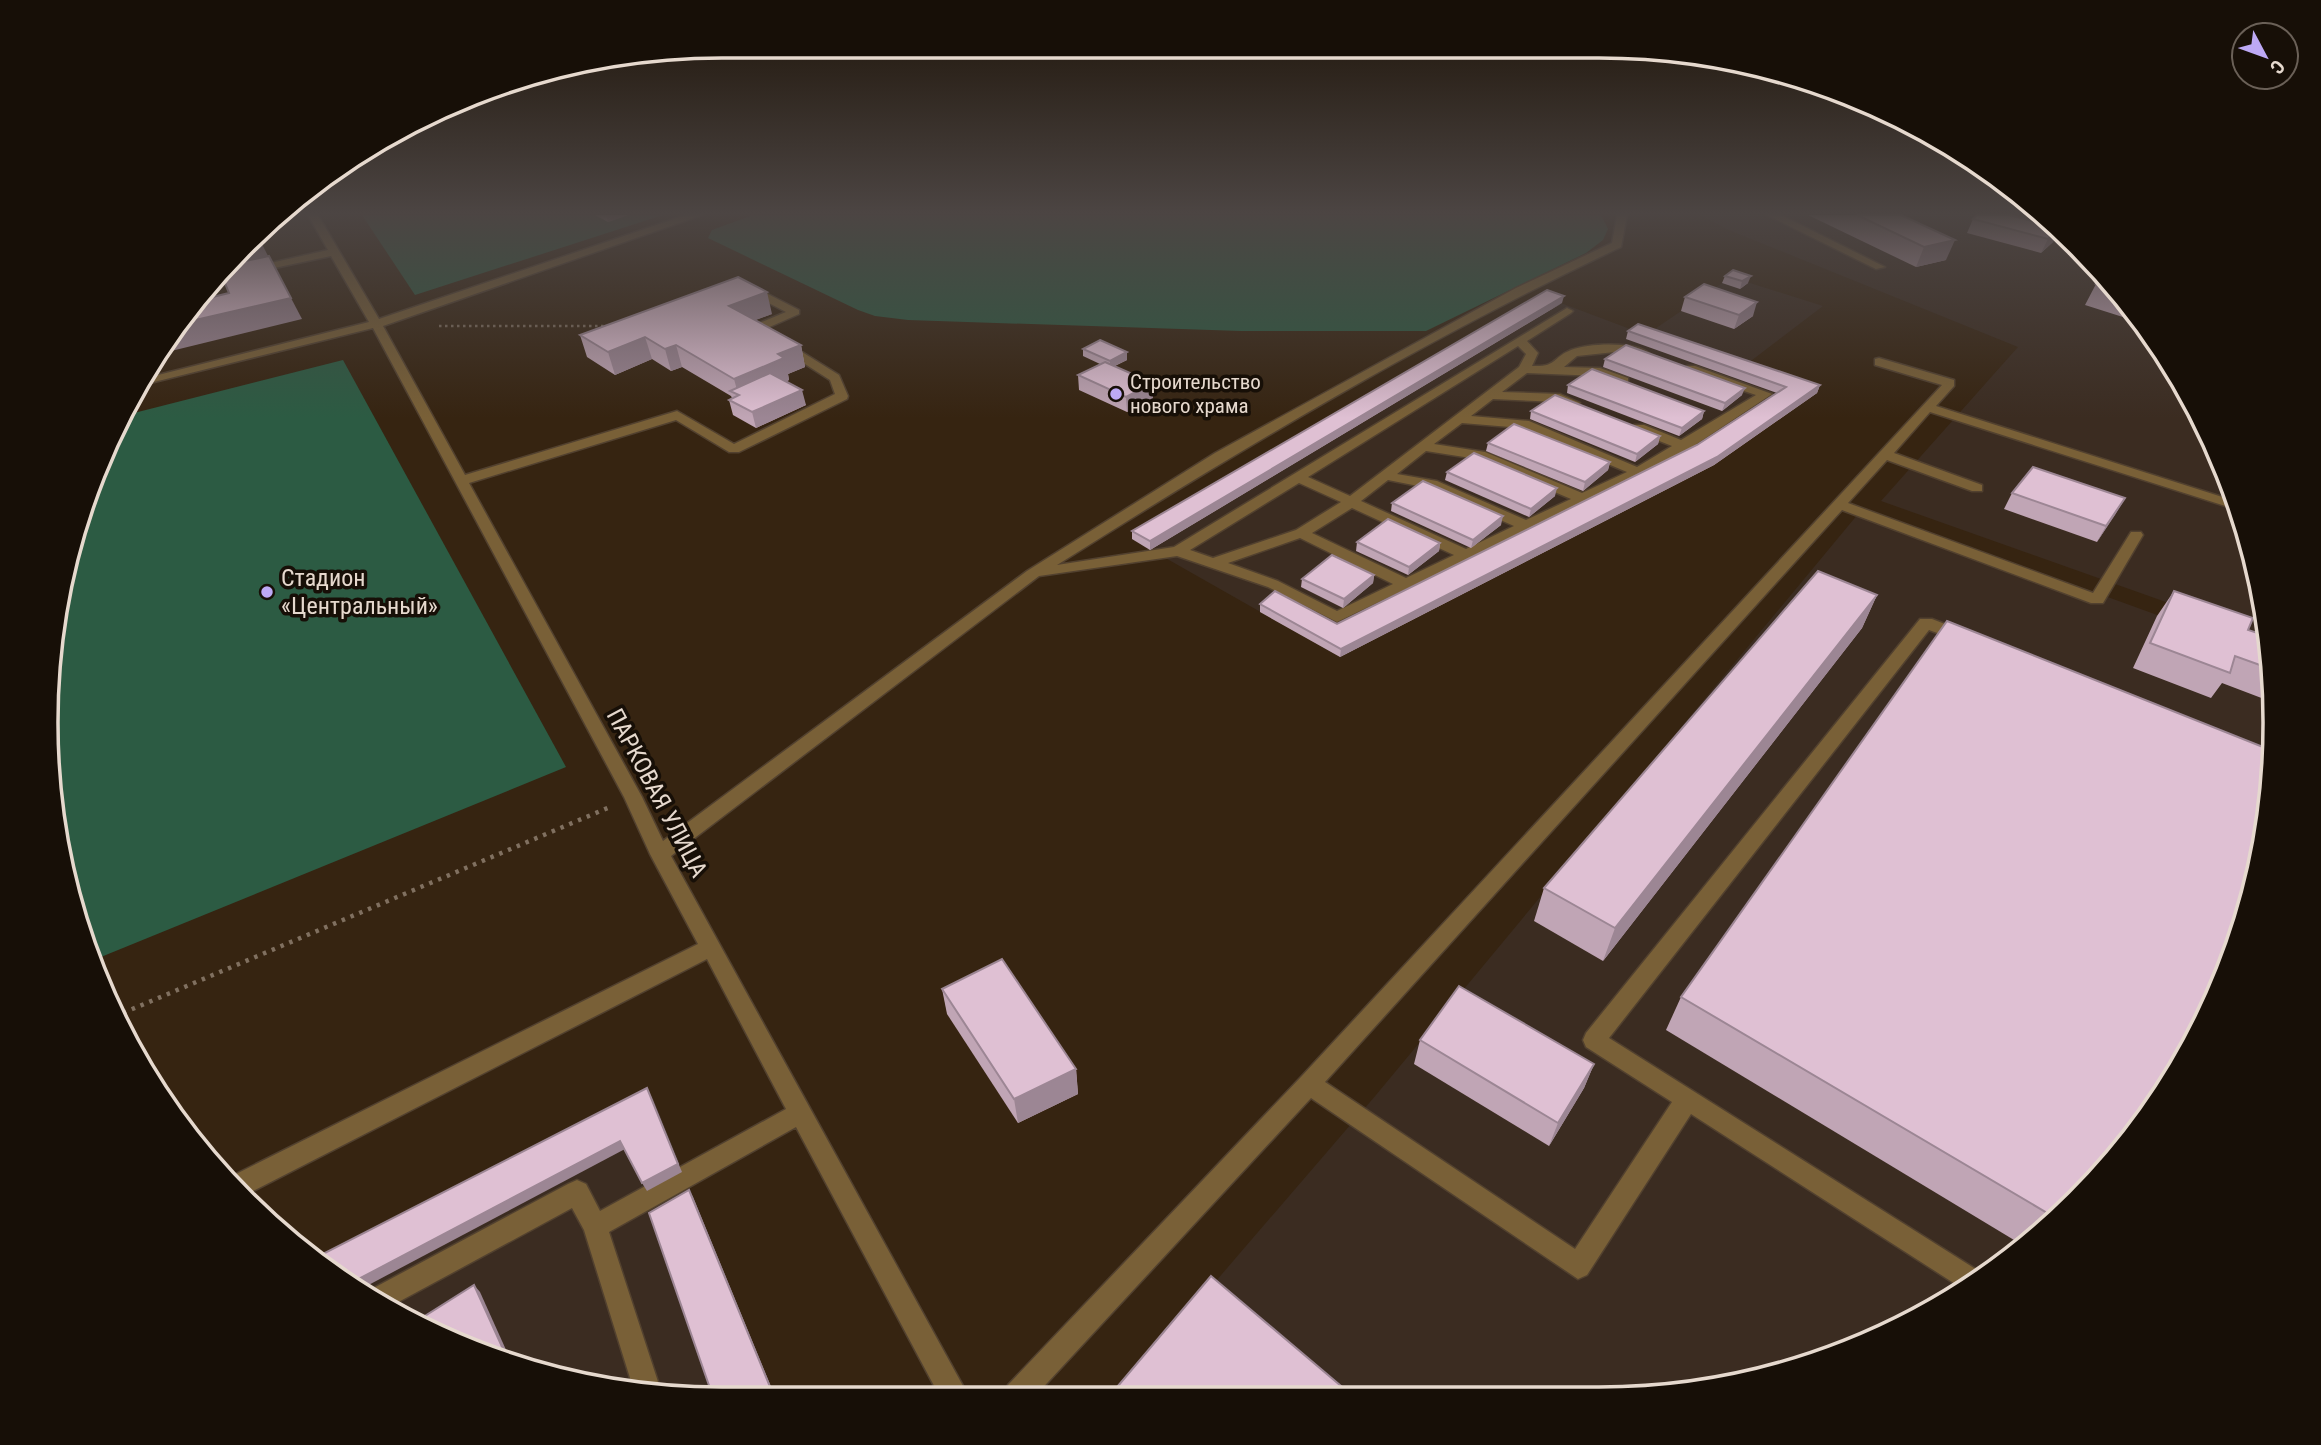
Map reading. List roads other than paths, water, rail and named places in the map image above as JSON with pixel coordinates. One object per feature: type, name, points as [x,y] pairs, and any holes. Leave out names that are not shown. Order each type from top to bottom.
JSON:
[{"type":"street","name":"ПАРКОВАЯ УЛИЦА","points":[[352,282],[633,797],[660,854],[950,1387]]},
{"type":"street","points":[[153,380],[376,324],[498,282]]},
{"type":"street","points":[[660,854],[1032,574],[1220,456],[1536,282]]},
{"type":"street","points":[[460,481],[677,415],[734,449],[842,396],[835,378],[756,328],[795,312],[745,286]]},
{"type":"street","points":[[1032,574],[1178,551],[1567,311]]},
{"type":"street","points":[[1213,563],[1301,533],[1351,502],[1524,369],[1532,353],[1519,340]]},
{"type":"street","points":[[1178,551],[1273,584],[1337,617],[1638,472],[1684,446],[1720,417],[1766,394],[1625,347],[1574,353],[1553,369]]},
{"type":"street","points":[[1025,1387],[1309,1084],[1950,383],[1879,362]]},
{"type":"street","points":[[1524,369],[1600,372],[1638,386]]},
{"type":"street","points":[[1491,395],[1560,398],[1585,407]]},
{"type":"street","points":[[1927,407],[2226,502]]},
{"type":"street","points":[[1460,419],[1524,425],[1638,472]]},
{"type":"street","points":[[1622,422],[1684,446]]},
{"type":"street","points":[[1424,447],[1480,455],[1583,499]]},
{"type":"street","points":[[1884,454],[1977,488]]},
{"type":"street","points":[[1386,476],[1432,484],[1526,526]]},
{"type":"street","points":[[1298,477],[1466,555]]},
{"type":"street","points":[[1838,504],[2098,600],[2136,535]]},
{"type":"street","points":[[1301,533],[1406,584]]},
{"type":"street","points":[[1966,1276],[1594,1041],[1926,623],[1978,644]]},
{"type":"street","points":[[243,1183],[712,947]]},
{"type":"street","points":[[1309,1084],[1578,1266],[1687,1100]]},
{"type":"street","points":[[595,1227],[800,1113]]},
{"type":"street","points":[[386,1295],[577,1192],[595,1227],[644,1383]]},
{"type":"place","name":"Строительство нового храма","points":[[1116,394]]},
{"type":"place","name":"Стадион «Центральный»","points":[[267,592]]}]
